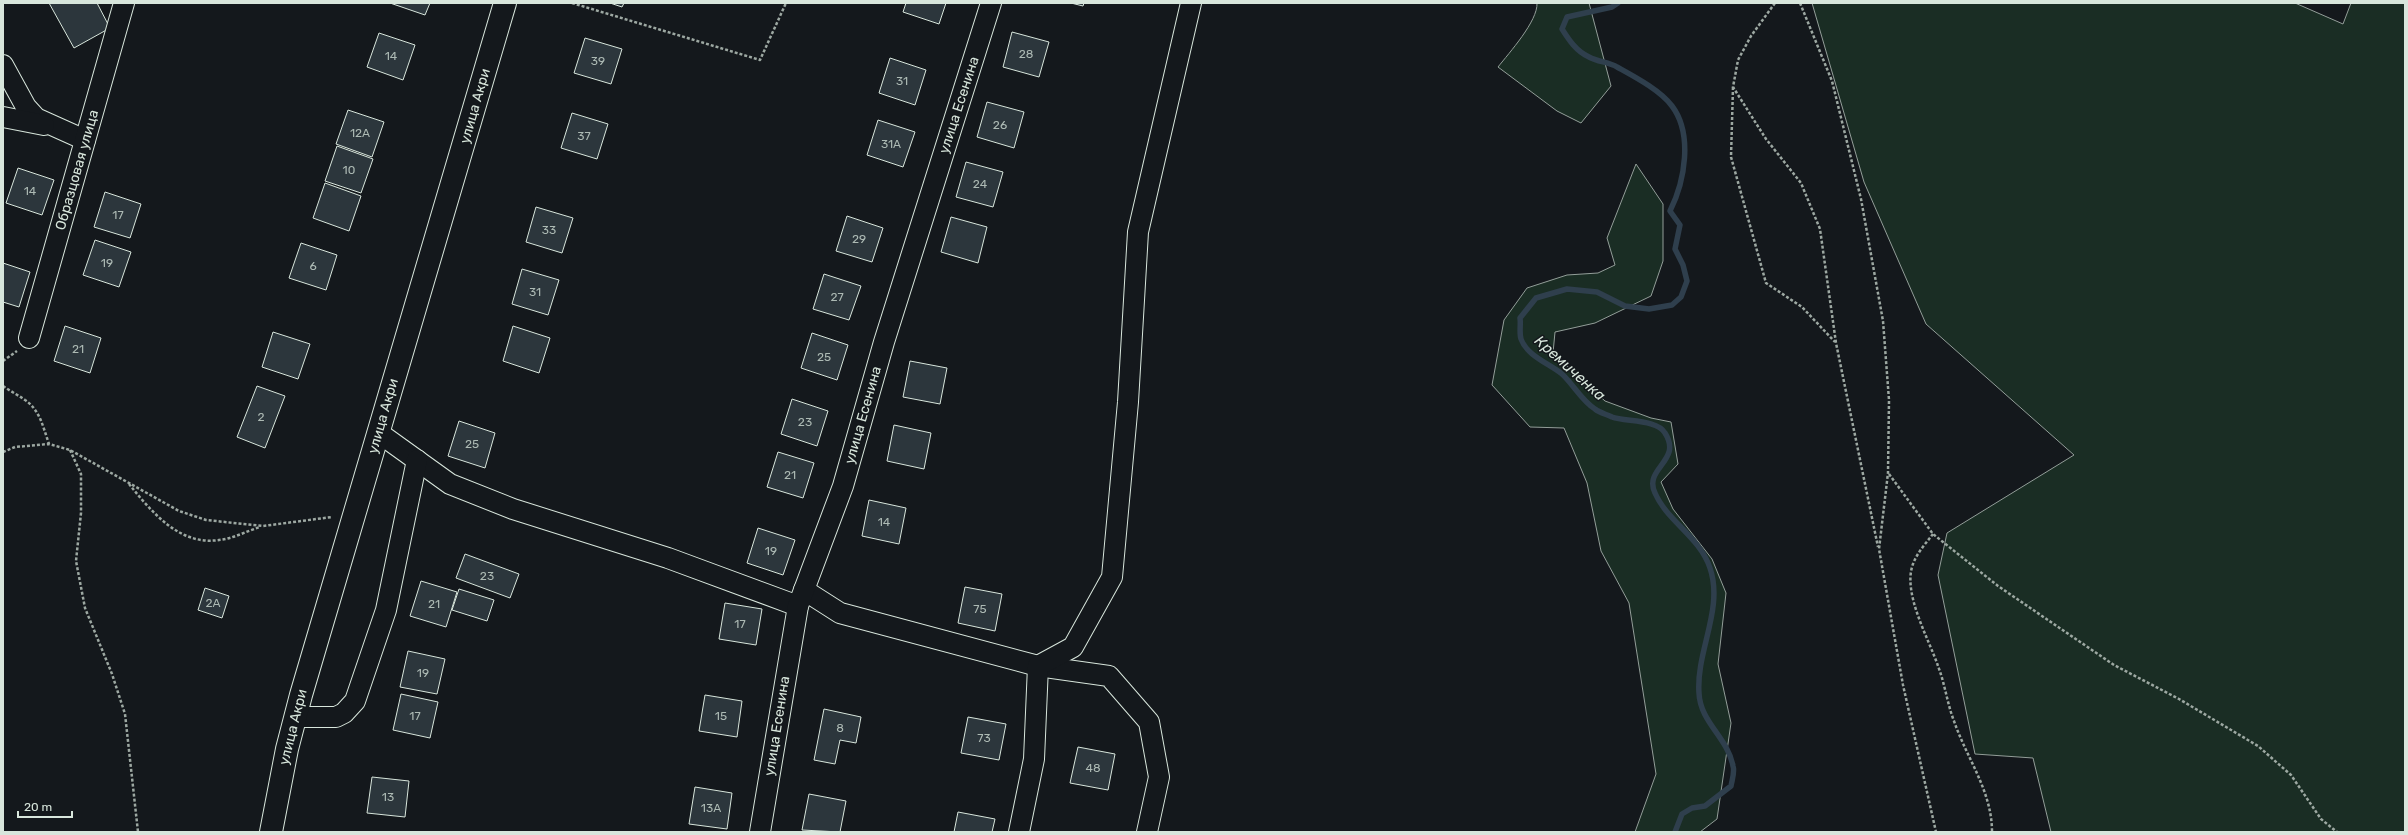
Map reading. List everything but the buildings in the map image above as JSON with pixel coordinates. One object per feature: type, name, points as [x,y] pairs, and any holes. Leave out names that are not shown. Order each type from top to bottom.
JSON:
[{"type":"main road","name":"улица Акри","points":[[272,832],[277,798],[295,718],[505,3]]},
{"type":"street","name":"улица Есенина","points":[[760,832],[801,598],[843,486],[884,342],[991,3]]},
{"type":"street","points":[[1038,666],[1073,647],[1112,577],[1128,402],[1138,232],[1191,3]]},
{"type":"street","name":"Образцовая улица","points":[[29,338],[123,4]]},
{"type":"street","points":[[3,65],[26,107],[36,118],[48,126]]},
{"type":"street","points":[[3,117],[48,126],[85,140]]},
{"type":"street","points":[[378,433],[450,484],[513,509],[801,598],[840,613],[1038,666],[1109,676],[1149,722],[1159,777],[1147,832]]},
{"type":"street","points":[[295,718],[336,717],[344,713],[356,701],[386,610],[417,460]]},
{"type":"street","points":[[1019,832],[1034,759],[1038,666]]},
{"type":"path","points":[[572,3],[760,60],[786,3]]},
{"type":"path","points":[[1775,3],[1751,36],[1738,60],[1733,87],[1731,157],[1766,282],[1802,308],[1836,343]]},
{"type":"path","points":[[1800,3],[1832,81],[1861,199],[1883,321],[1889,400],[1888,473],[1879,549]]},
{"type":"path","points":[[1733,87],[1766,140],[1801,184],[1820,229],[1836,343],[1879,549],[1903,685],[1936,832]]},
{"type":"path","points":[[3,386],[27,401],[34,408],[40,417],[49,444]]},
{"type":"path","points":[[3,452],[15,447],[49,444],[70,450],[180,511],[206,520],[231,524],[262,526]]},
{"type":"path","points":[[70,450],[81,474],[81,513],[76,561],[85,608],[112,674],[125,714],[138,832]]},
{"type":"path","points":[[1888,473],[1933,534],[1998,586],[2114,665],[2179,699],[2258,746],[2291,775],[2321,819],[2337,832]]},
{"type":"path","points":[[127,482],[151,512],[178,532],[196,539],[219,540],[262,526],[354,514]]},
{"type":"path","points":[[1933,534],[1913,565],[1911,586],[1924,632],[1938,666],[1954,722],[1977,771],[1992,812],[1992,832]]},
{"type":"green space","points":[[1537,3],[1589,3],[1611,86],[1581,123],[1557,111],[1498,67],[1533,19]]},
{"type":"green space","points":[[1812,3],[2295,3],[2343,24],[2351,3],[2405,3],[2405,832],[2051,832],[2033,758],[1975,754],[1938,575],[1947,533],[2074,455],[1926,324],[1864,182]]},
{"type":"green space","points":[[1636,164],[1663,204],[1663,261],[1651,296],[1595,323],[1555,332],[1553,353],[1605,401],[1651,418],[1671,422],[1678,464],[1661,482],[1673,509],[1712,559],[1726,593],[1718,664],[1731,723],[1717,819],[1700,832],[1635,832],[1656,774],[1629,603],[1601,551],[1587,483],[1564,428],[1530,427],[1492,385],[1504,320],[1527,288],[1567,275],[1598,273],[1615,265],[1607,238]]},
{"type":"waterway","name":"Кремиченка","points":[[1618,3],[1612,7],[1567,17],[1562,29],[1580,52],[1592,59],[1614,65],[1654,89],[1667,100],[1679,117],[1685,144],[1683,172],[1680,186],[1670,211],[1680,225],[1675,249],[1683,265],[1687,281],[1681,297],[1672,305],[1649,309],[1625,306],[1597,292],[1567,289],[1536,298],[1520,318],[1520,334],[1521,339],[1528,350],[1533,355],[1562,374],[1590,406],[1618,419],[1648,423],[1661,428],[1669,443],[1669,451],[1667,458],[1654,477],[1653,484],[1655,493],[1667,512],[1699,547],[1710,568],[1714,599],[1701,662],[1699,693],[1704,713],[1726,747],[1734,768],[1734,773],[1731,786],[1705,806],[1692,808],[1682,814],[1675,832]]}]
